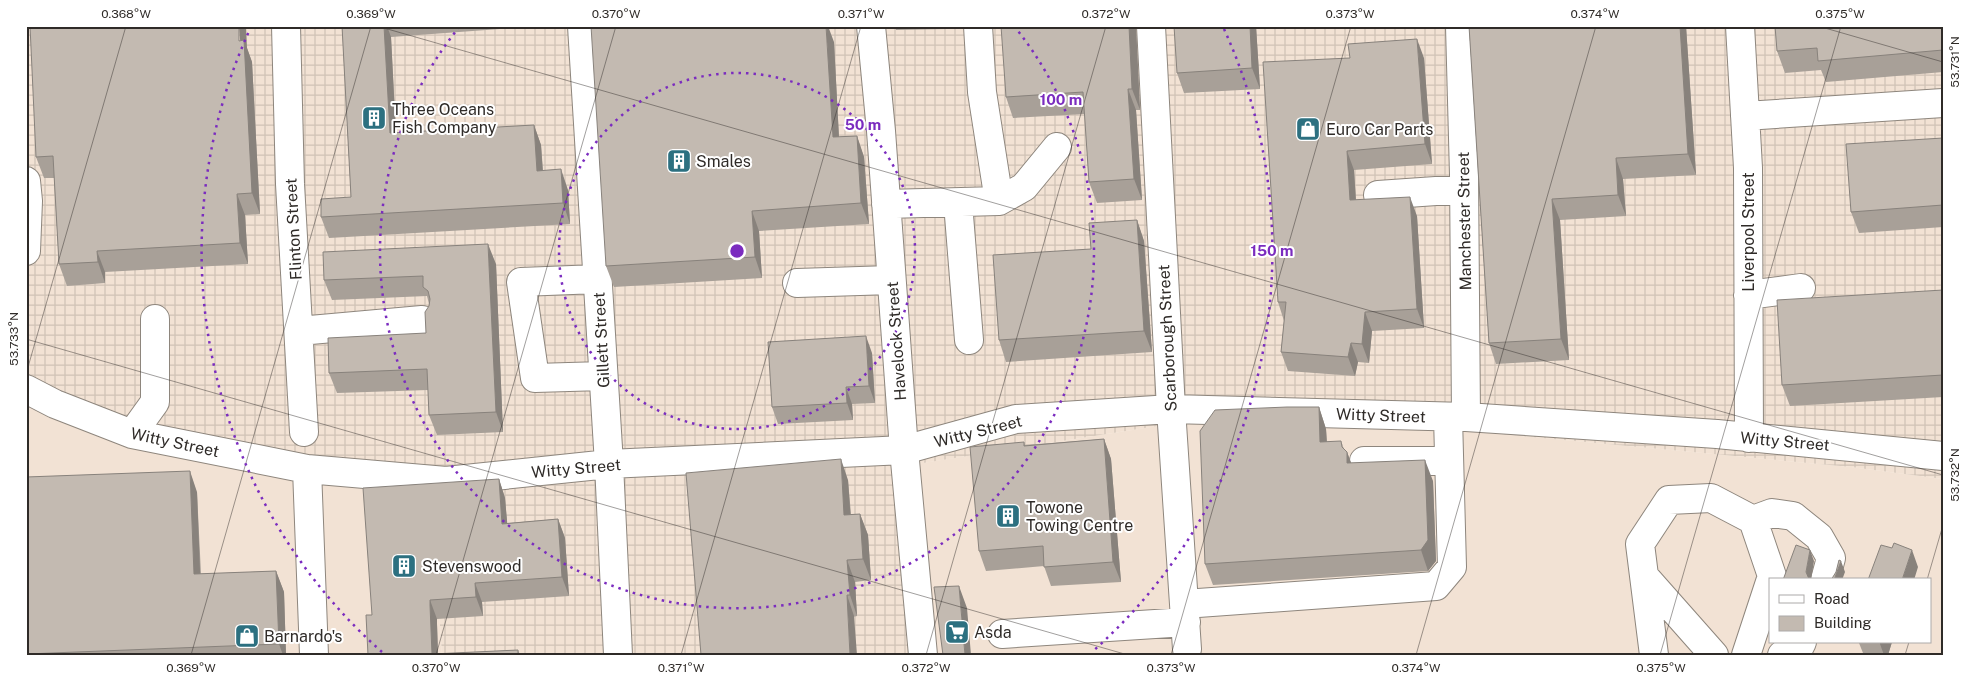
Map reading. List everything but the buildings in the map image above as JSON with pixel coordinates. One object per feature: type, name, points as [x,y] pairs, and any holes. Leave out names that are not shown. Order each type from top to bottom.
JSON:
[{"type":"street","name":"Flinton Street","points":[[286,26],[290,184],[304,432]]},
{"type":"street","name":"Gillett Street","points":[[582,26],[604,376],[618,655]]},
{"type":"street","name":"Havelock Street","points":[[871,26],[881,131],[904,450],[923,655]]},
{"type":"street","points":[[978,26],[982,92],[999,201]]},
{"type":"street","name":"Scarborough Street","points":[[1151,26],[1171,409],[1187,649]]},
{"type":"street","name":"Manchester Street","points":[[1002,634],[1185,613],[1230,602],[1436,586],[1452,567],[1449,461],[1457,417],[1464,191],[1460,26]]},
{"type":"street","name":"Liverpool Street","points":[[1740,26],[1748,168],[1749,438]]},
{"type":"street","points":[[1745,116],[1943,103]]},
{"type":"street","points":[[886,204],[999,201],[1024,187],[1057,147]]},
{"type":"street","points":[[26,182],[28,201],[26,251]]},
{"type":"street","points":[[1378,195],[1464,191]]},
{"type":"street","points":[[958,203],[968,340]]},
{"type":"street","points":[[598,279],[521,282],[535,378],[604,376]]},
{"type":"street","points":[[797,283],[891,280]]},
{"type":"street","points":[[1748,295],[1801,288]]},
{"type":"street","points":[[132,434],[155,402],[155,319]]},
{"type":"street","points":[[299,331],[422,320]]},
{"type":"street","name":"Witty Street","points":[[26,389],[55,404],[132,434],[307,469],[446,481],[609,464],[904,450],[1016,419],[1171,409],[1457,417],[1749,438],[1943,456]]},
{"type":"street","points":[[1364,461],[1449,461]]},
{"type":"street","points":[[307,469],[314,655]]},
{"type":"street","points":[[1654,655],[1640,544],[1670,500],[1711,498],[1753,520],[1772,578]]},
{"type":"street","points":[[1753,520],[1772,513],[1792,516],[1819,537],[1831,558],[1826,578]]},
{"type":"street","points":[[1645,577],[1714,655]]},
{"type":"street","points":[[1746,655],[1769,587]]},
{"type":"street","points":[[1782,655],[1799,648],[1801,644]]},
{"type":"shaded area","points":[[26,26],[1943,26],[1943,479],[1851,467],[1436,428],[1183,422],[917,464],[936,655],[442,655],[431,494],[130,446],[26,407]]},
{"type":"shaded area","points":[[26,407],[130,446],[431,494],[442,655],[26,655]]},
{"type":"shaded area","points":[[1183,422],[1436,428],[1851,467],[1943,479],[1943,655],[936,655],[916,464]]},
{"type":"place","name":"Three Oceans Fish Company","points":[[374,118]]},
{"type":"place","name":"Euro Car Parts","points":[[1308,129]]},
{"type":"place","name":"Smales","points":[[679,161]]},
{"type":"place","name":"Towone Towing Centre","points":[[1008,516]]},
{"type":"place","name":"Stevenswood","points":[[404,566]]},
{"type":"place","name":"Asda","points":[[957,632]]},
{"type":"place","name":"Barnardo's","points":[[247,636]]}]
